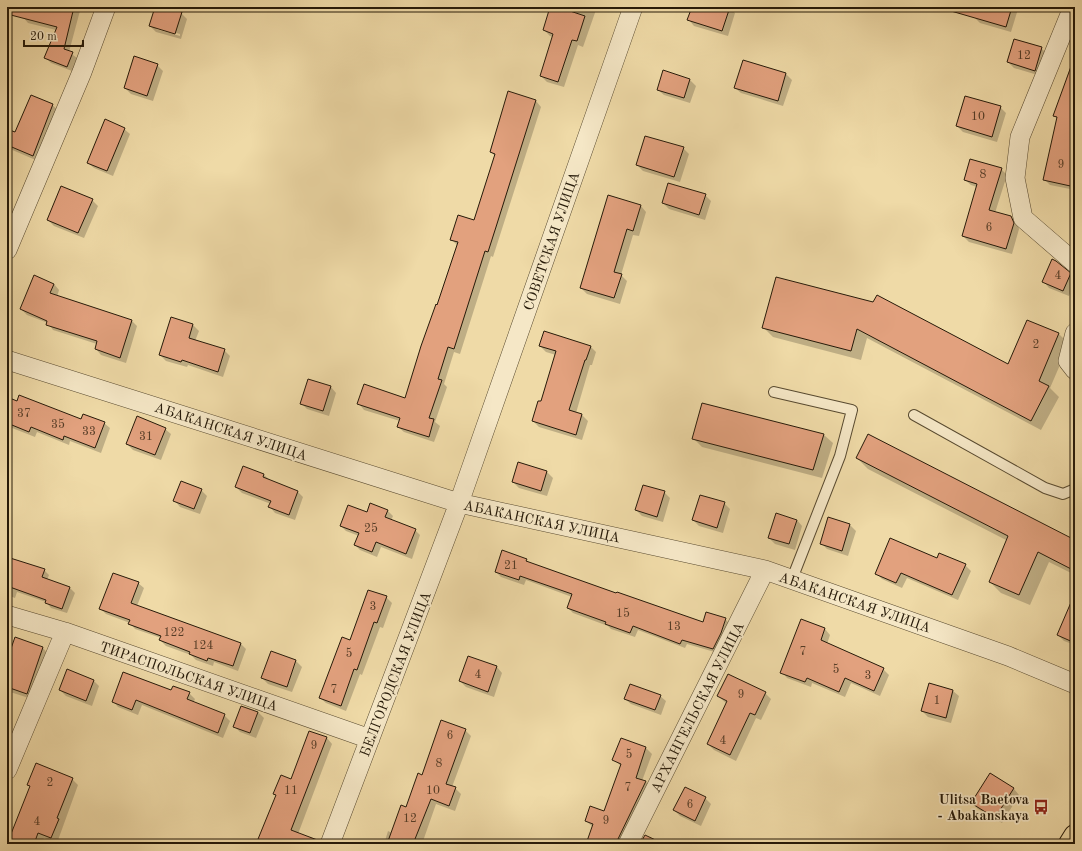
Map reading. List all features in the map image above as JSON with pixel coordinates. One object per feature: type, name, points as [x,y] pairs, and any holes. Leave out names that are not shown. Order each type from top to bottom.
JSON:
[{"type":"main road","points":[[1070,844],[1075,836]]},
{"type":"street","points":[[7,250],[82,72],[106,7]]},
{"type":"street","name":"СОВЕТСКАЯ УЛИЦА","points":[[459,503],[633,7]]},
{"type":"street","points":[[1073,7],[1020,137],[1015,178],[1023,218],[1075,263]]},
{"type":"street","points":[[1075,333],[1068,361],[1075,370]]},
{"type":"street","name":"АБАКАНСКАЯ УЛИЦА","points":[[7,360],[459,503],[765,570],[1008,656],[1075,684]]},
{"type":"street","name":"БЕЛГОРОДСКАЯ УЛИЦА","points":[[330,844],[459,503]]},
{"type":"street","name":"АРХАНГЕЛЬСКАЯ УЛИЦА","points":[[628,844],[765,570]]},
{"type":"street","name":"ТИРАСПОЛЬСКАЯ УЛИЦА","points":[[7,615],[65,632],[370,739]]},
{"type":"street","points":[[7,770],[65,632]]},
{"type":"lane","points":[[774,392],[852,410],[840,456],[792,579]]},
{"type":"lane","points":[[914,415],[1045,488],[1063,494],[1075,489]]},
{"type":"building","points":[[7,7],[74,7],[64,49],[73,52],[67,67],[44,58],[57,27],[7,14]]},
{"type":"building","points":[[155,7],[163,7],[182,12],[175,34],[149,26]]},
{"type":"building","points":[[550,7],[558,7],[585,16],[577,41],[572,40],[558,82],[540,76],[553,34],[543,30]]},
{"type":"building","points":[[692,7],[730,7],[722,31],[687,20]]},
{"type":"building","points":[[952,7],[1012,7],[1006,27],[951,11]]},
{"type":"building","points":[[1014,39],[1042,47],[1035,71],[1007,62]]},
{"type":"building","points":[[134,56],[158,64],[147,96],[124,88]]},
{"type":"building","points":[[743,60],[786,73],[778,101],[734,88]]},
{"type":"building","points":[[1073,61],[1075,61],[1075,187],[1043,180],[1057,117],[1053,116]]},
{"type":"building","points":[[663,70],[690,79],[684,98],[657,90]]},
{"type":"building","points":[[508,91],[536,100],[488,252],[485,251],[454,349],[448,347],[438,379],[442,380],[429,418],[434,419],[429,437],[397,427],[400,418],[357,404],[364,384],[405,398],[421,346],[436,304],[437,305],[458,242],[450,240],[458,215],[474,220],[495,154],[490,152]]},
{"type":"building","points":[[31,95],[53,104],[33,156],[7,145],[7,129],[15,132]]},
{"type":"building","points":[[965,96],[1001,106],[992,137],[956,126]]},
{"type":"building","points":[[105,119],[125,128],[107,171],[87,163]]},
{"type":"building","points":[[645,136],[684,147],[674,177],[636,165]]},
{"type":"building","points":[[970,159],[1002,168],[989,210],[1011,216],[1014,223],[1006,249],[962,236],[977,184],[964,180]]},
{"type":"building","points":[[668,183],[706,194],[699,215],[662,203]]},
{"type":"building","points":[[61,186],[93,199],[78,233],[47,220]]},
{"type":"building","points":[[608,195],[641,205],[633,231],[627,229],[614,272],[622,274],[614,298],[580,288]]},
{"type":"building","points":[[1052,259],[1071,273],[1063,291],[1042,282]]},
{"type":"building","points":[[34,275],[54,284],[50,293],[132,320],[120,358],[95,349],[97,341],[46,325],[47,321],[20,309]]},
{"type":"building","points":[[776,277],[873,302],[877,295],[1008,364],[1027,320],[1059,333],[1039,381],[1049,386],[1031,421],[857,329],[851,351],[762,328]]},
{"type":"building","points":[[171,317],[193,324],[189,338],[225,349],[218,372],[182,360],[181,362],[159,355]]},
{"type":"building","points":[[544,331],[591,346],[569,410],[582,414],[576,435],[532,421],[538,401],[541,401],[556,351],[539,346]]},
{"type":"building","points":[[308,379],[331,386],[323,411],[300,404]]},
{"type":"building","points":[[19,395],[81,419],[83,414],[105,422],[95,448],[64,436],[63,440],[31,427],[29,432],[7,423],[7,397],[17,401]]},
{"type":"building","points":[[702,403],[824,434],[813,470],[692,439]]},
{"type":"building","points":[[137,416],[166,428],[155,455],[126,444]]},
{"type":"building","points":[[868,434],[1075,540],[1075,571],[1038,552],[1019,595],[989,582],[1008,536],[856,458]]},
{"type":"building","points":[[518,462],[547,471],[541,491],[512,482]]},
{"type":"building","points":[[243,466],[264,474],[263,477],[298,491],[289,515],[268,507],[271,501],[235,487]]},
{"type":"building","points":[[181,481],[202,489],[194,509],[173,501]]},
{"type":"building","points":[[643,485],[665,491],[657,517],[635,510]]},
{"type":"building","points":[[700,495],[725,502],[717,528],[692,520]]},
{"type":"building","points":[[370,503],[388,510],[385,517],[416,529],[406,554],[376,542],[372,552],[354,545],[359,533],[340,526],[348,505],[367,512]]},
{"type":"building","points":[[776,513],[797,520],[789,544],[768,538]]},
{"type":"building","points":[[828,517],[850,524],[842,551],[820,544]]},
{"type":"building","points":[[890,538],[937,558],[939,553],[966,564],[952,595],[901,573],[896,583],[875,574]]},
{"type":"building","points":[[502,550],[527,559],[526,561],[703,622],[706,612],[726,618],[721,633],[713,649],[682,640],[680,644],[633,626],[630,633],[605,624],[606,622],[567,608],[572,594],[520,576],[519,580],[495,572]]},
{"type":"building","points":[[7,557],[45,569],[42,577],[70,587],[62,609],[45,603],[46,600],[7,586]]},
{"type":"building","points":[[113,573],[139,582],[131,603],[241,643],[233,666],[208,658],[207,661],[189,654],[190,652],[159,640],[161,636],[128,624],[130,620],[99,609]]},
{"type":"building","points":[[368,590],[387,596],[377,623],[374,622],[357,670],[354,669],[341,706],[319,698],[342,637],[350,640]]},
{"type":"building","points":[[1075,593],[1075,643],[1057,635]]},
{"type":"building","points":[[801,619],[825,628],[821,640],[884,668],[874,691],[845,678],[839,692],[807,678],[805,682],[780,673]]},
{"type":"building","points":[[15,637],[43,647],[27,694],[7,687],[7,660]]},
{"type":"building","points":[[271,651],[296,660],[287,687],[261,678]]},
{"type":"building","points":[[468,656],[497,666],[488,692],[459,681]]},
{"type":"building","points":[[67,669],[94,680],[86,701],[59,690]]},
{"type":"building","points":[[123,672],[171,690],[173,686],[190,692],[187,699],[225,714],[218,733],[136,700],[132,710],[112,702]]},
{"type":"building","points":[[728,674],[766,692],[755,715],[750,713],[730,755],[707,744],[727,701],[717,696]]},
{"type":"building","points":[[929,683],[953,690],[946,718],[921,711]]},
{"type":"building","points":[[630,684],[661,695],[655,710],[624,699]]},
{"type":"building","points":[[241,706],[258,712],[250,733],[233,727]]},
{"type":"building","points":[[441,720],[466,729],[446,784],[456,787],[449,806],[431,799],[413,844],[387,844],[401,805],[406,807],[418,773],[422,775]]},
{"type":"building","points":[[309,731],[327,737],[291,830],[320,841],[319,844],[256,844],[276,795],[273,794],[281,775],[291,779]]},
{"type":"building","points":[[621,738],[646,747],[636,778],[646,781],[617,844],[586,844],[593,824],[585,821],[590,806],[604,811],[621,764],[612,760]]},
{"type":"building","points":[[36,763],[73,778],[57,818],[59,819],[51,838],[38,833],[34,844],[7,844],[30,786],[27,785]]},
{"type":"building","points":[[990,773],[1014,788],[995,818],[971,803]]},
{"type":"building","points":[[685,787],[706,797],[695,821],[673,810]]},
{"type":"building","points":[[645,835],[664,844],[640,844]]},
{"type":"place","name":"Ulitsa Baetova - Abakanskaya","points":[[1041,807]]}]
